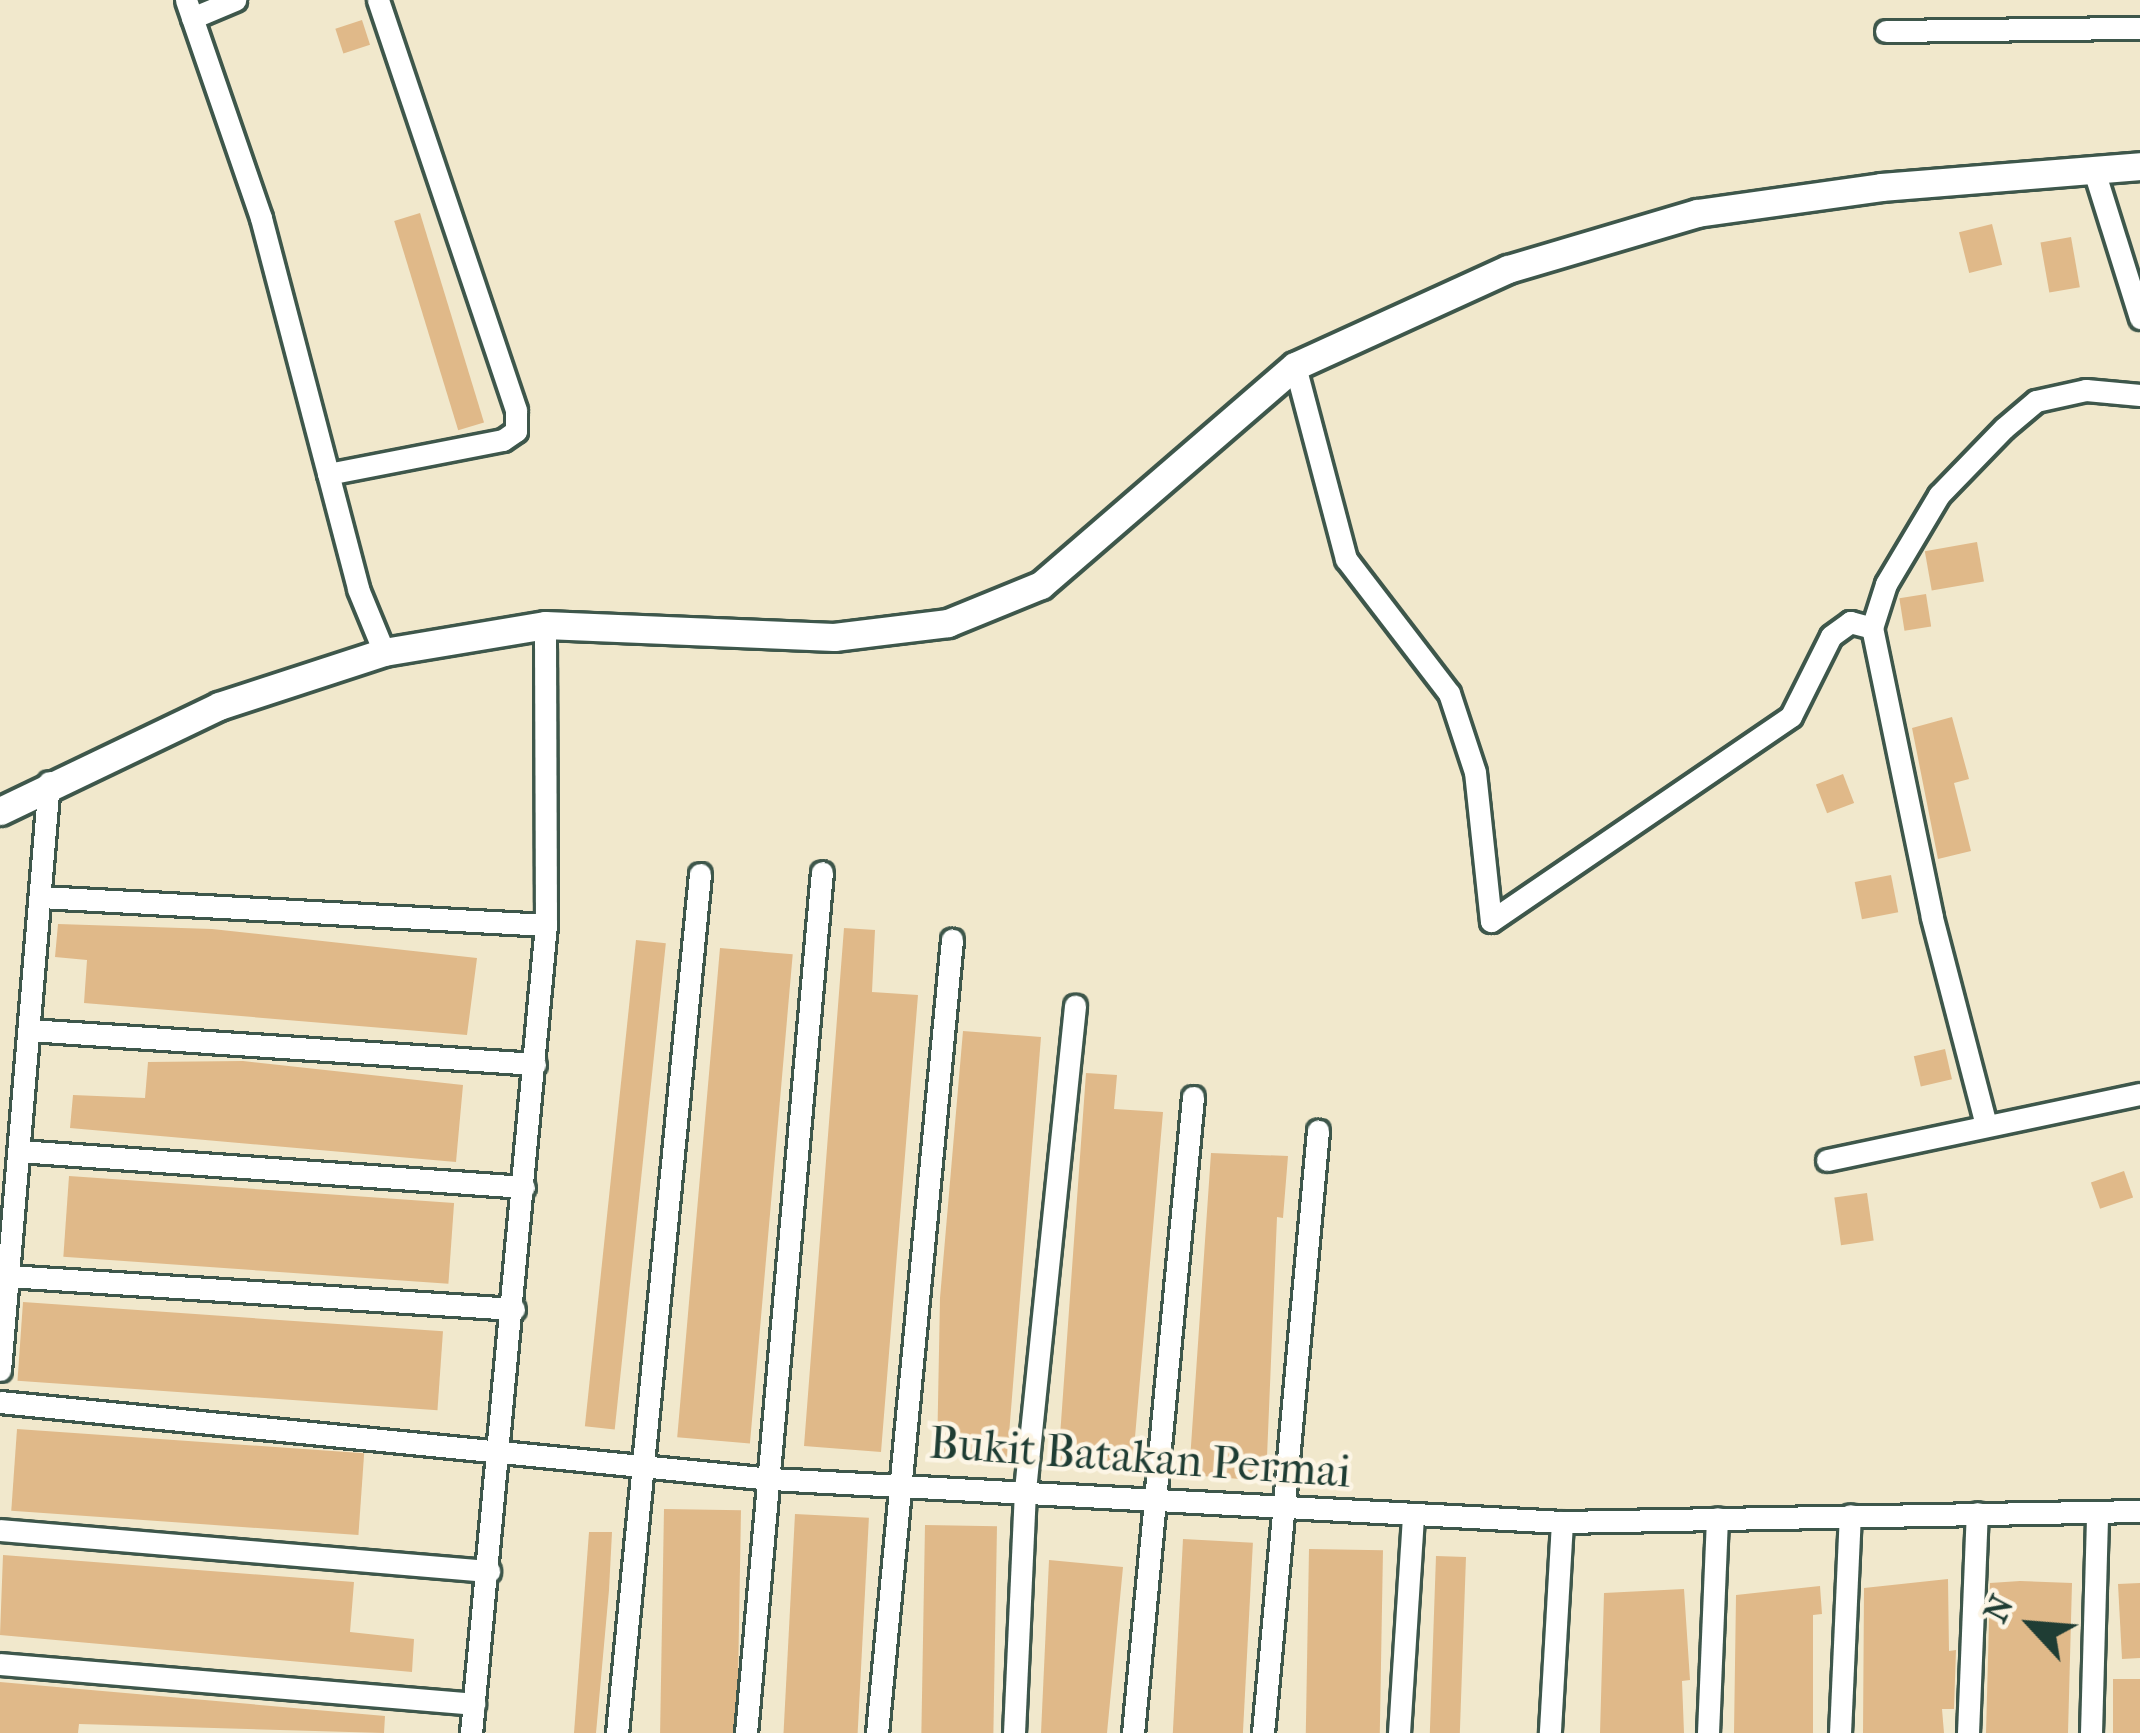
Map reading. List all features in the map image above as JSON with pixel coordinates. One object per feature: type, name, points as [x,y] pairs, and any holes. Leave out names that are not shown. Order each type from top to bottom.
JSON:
[{"type":"street","points":[[235,0],[189,9],[260,218],[328,474],[384,652]]},
{"type":"street","points":[[328,474],[503,440],[516,431],[516,410],[378,0]]},
{"type":"street","points":[[1886,31],[2140,28]]},
{"type":"street","points":[[0,811],[49,782],[284,681],[384,652],[544,625],[834,637],[948,623],[1041,585],[1295,366],[1508,269],[1653,222],[1902,184],[2095,175],[2140,166]]},
{"type":"street","points":[[2095,175],[2134,260],[2140,318]]},
{"type":"street","points":[[1295,366],[1346,559],[1448,693],[1475,772],[1491,921],[1791,716],[1831,636],[1850,622],[1872,628]]},
{"type":"street","points":[[1986,1125],[1932,917],[1872,628],[1886,584],[1939,495],[2004,428],[2036,401],[2086,390],[2140,395]]},
{"type":"street","points":[[471,1733],[502,1448],[546,925],[544,625]]},
{"type":"street","points":[[0,1370],[49,782]]},
{"type":"street","points":[[746,1733],[822,872]]},
{"type":"street","points":[[616,1733],[682,1120],[700,874]]},
{"type":"street","points":[[41,897],[546,925]]},
{"type":"street","points":[[877,1733],[952,940]]},
{"type":"street","points":[[1014,1733],[1025,1490],[1075,1006]]},
{"type":"street","points":[[29,1030],[535,1064]]},
{"type":"street","points":[[1827,1160],[2140,1094]]},
{"type":"street","points":[[1133,1733],[1193,1097]]},
{"type":"street","points":[[1264,1733],[1318,1130]]},
{"type":"street","points":[[19,1151],[524,1187]]},
{"type":"street","points":[[8,1276],[514,1309]]},
{"type":"street","name":"Bukit Batakan Permai","points":[[0,1402],[502,1448],[771,1479],[1285,1503],[1413,1516],[1562,1522],[2140,1510]]},
{"type":"street","points":[[2091,1733],[2097,1512]]},
{"type":"street","points":[[1968,1733],[1977,1513]]},
{"type":"street","points":[[1840,1733],[1850,1515]]},
{"type":"street","points":[[1399,1733],[1413,1516]]},
{"type":"street","points":[[1708,1733],[1717,1519]]},
{"type":"street","points":[[1550,1733],[1562,1522]]},
{"type":"street","points":[[0,1530],[489,1571]]},
{"type":"street","points":[[0,1664],[474,1704]]},
{"type":"building","points":[[362,20],[370,45],[343,53],[335,29]]},
{"type":"building","points":[[420,213],[484,422],[458,430],[394,221]]},
{"type":"building","points":[[1992,224],[2002,265],[1969,273],[1959,232]]},
{"type":"building","points":[[2071,237],[2080,287],[2049,293],[2040,242]]},
{"type":"building","points":[[1977,542],[1984,581],[1932,591],[1925,551]]},
{"type":"building","points":[[1926,594],[1931,627],[1904,631],[1899,598]]},
{"type":"building","points":[[1952,717],[1969,779],[1954,783],[1971,851],[1938,859],[1912,728]]},
{"type":"building","points":[[1843,774],[1854,803],[1827,813],[1816,784]]},
{"type":"building","points":[[1891,875],[1898,912],[1862,919],[1855,882]]},
{"type":"building","points":[[58,924],[212,929],[477,958],[467,1035],[84,1003],[87,960],[55,957]]},
{"type":"building","points":[[844,928],[875,930],[872,992],[918,995],[881,1452],[804,1446]]},
{"type":"building","points":[[636,940],[666,943],[615,1429],[585,1426]]},
{"type":"building","points":[[720,948],[793,954],[750,1443],[677,1437]]},
{"type":"building","points":[[963,1031],[1041,1037],[1007,1459],[937,1456],[940,1298]]},
{"type":"building","points":[[1945,1049],[1952,1079],[1921,1086],[1914,1056]]},
{"type":"building","points":[[243,1061],[463,1085],[456,1162],[70,1128],[73,1095],[145,1098],[148,1062]]},
{"type":"building","points":[[1086,1073],[1117,1075],[1114,1109],[1163,1112],[1132,1472],[1058,1464]]},
{"type":"building","points":[[1211,1153],[1288,1156],[1283,1218],[1277,1217],[1266,1481],[1189,1475]]},
{"type":"building","points":[[2124,1171],[2133,1197],[2100,1209],[2091,1182]]},
{"type":"building","points":[[69,1176],[454,1203],[448,1284],[63,1257]]},
{"type":"building","points":[[1867,1193],[1874,1241],[1841,1245],[1834,1198]]},
{"type":"building","points":[[23,1302],[443,1331],[437,1410],[17,1381]]},
{"type":"building","points":[[17,1429],[364,1453],[358,1535],[11,1511]]},
{"type":"building","points":[[664,1509],[741,1510],[737,1733],[660,1733]]},
{"type":"building","points":[[795,1514],[869,1518],[858,1733],[784,1733]]},
{"type":"building","points":[[925,1525],[997,1526],[993,1733],[921,1733]]},
{"type":"building","points":[[589,1532],[612,1532],[609,1590],[596,1733],[574,1733]]},
{"type":"building","points":[[1183,1539],[1253,1543],[1243,1733],[1173,1733]]},
{"type":"building","points":[[1309,1549],[1383,1550],[1380,1733],[1306,1733]]},
{"type":"building","points":[[3,1555],[354,1582],[350,1632],[414,1639],[412,1672],[0,1635]]},
{"type":"building","points":[[1436,1556],[1466,1557],[1460,1733],[1430,1733]]},
{"type":"building","points":[[1049,1560],[1123,1567],[1107,1733],[1041,1733]]},
{"type":"building","points":[[1948,1579],[1949,1651],[1956,1650],[1954,1709],[1942,1709],[1944,1733],[1863,1733],[1864,1588]]},
{"type":"building","points":[[1990,1583],[2072,1583],[2068,1733],[1986,1733]]},
{"type":"building","points":[[2140,1583],[2140,1658],[2122,1659],[2118,1584]]},
{"type":"building","points":[[1820,1586],[1822,1614],[1813,1615],[1813,1733],[1734,1733],[1736,1595]]},
{"type":"building","points":[[1684,1589],[1690,1680],[1682,1681],[1684,1733],[1600,1733],[1604,1593]]},
{"type":"building","points":[[2113,1679],[2140,1679],[2140,1733],[2113,1733]]},
{"type":"building","points":[[0,1682],[385,1716],[384,1733],[79,1724],[78,1733],[0,1733]]}]
